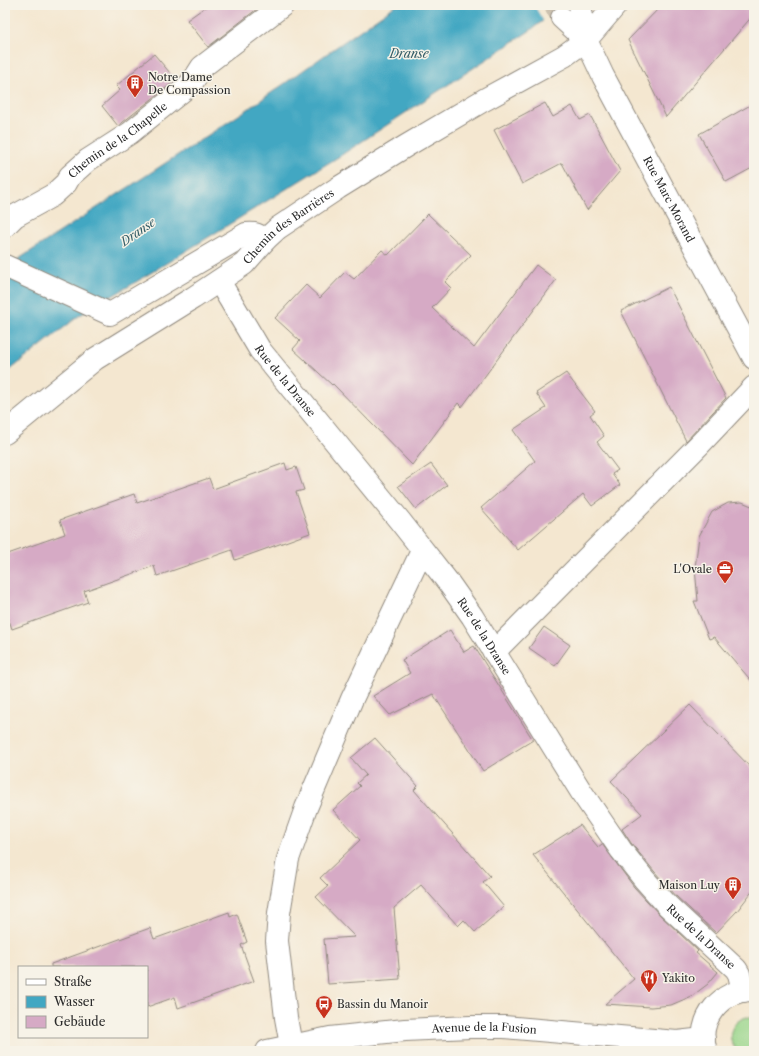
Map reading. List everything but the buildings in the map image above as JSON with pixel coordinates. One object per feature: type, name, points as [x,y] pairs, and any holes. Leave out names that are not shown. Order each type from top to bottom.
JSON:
[{"type":"street","name":"Chemin de la Chapelle","points":[[5,226],[14,216],[53,196],[80,167],[130,133],[186,88],[202,67],[283,5]]},
{"type":"street","points":[[580,5],[586,40]]},
{"type":"street","name":"Chemin des Barrières","points":[[5,433],[95,359],[244,264],[265,240],[278,228],[338,188],[484,100],[564,56],[586,40],[616,5]]},
{"type":"street","points":[[562,18],[586,40]]},
{"type":"street","name":"Rue Marc Morand","points":[[586,40],[603,76],[754,358]]},
{"type":"street","points":[[5,266],[110,314],[246,234],[258,234],[265,240]]},
{"type":"street","name":"Rue de la Dranse","points":[[219,281],[260,350],[400,521],[422,551],[448,582],[472,616],[582,794],[620,850],[668,906],[736,969],[750,989]]},
{"type":"street","points":[[494,652],[754,387]]},
{"type":"street","points":[[291,1045],[286,1018],[277,941],[279,913],[288,859],[306,808],[352,699],[422,551]]},
{"type":"street","points":[[705,1045],[705,1022],[713,1008],[729,995],[750,989]]},
{"type":"street","name":"Avenue de la Fusion","points":[[267,1051],[291,1045],[332,1045],[405,1030],[504,1027],[705,1045]]},
{"type":"green space","points":[[747,1017],[754,1018],[754,1051],[738,1051],[732,1042],[731,1031],[737,1022]]},
{"type":"water","name":"Dranse","points":[[396,5],[564,5],[528,32],[343,154],[80,315],[5,374],[5,268],[251,107]]},
{"type":"pier","points":[[534,5],[566,5],[544,22]]},
{"type":"tunnel","points":[[555,5],[562,18]]},
{"type":"place","name":"Notre Dame De Compassion","points":[[135,98]]},
{"type":"place","name":"L'Ovale","points":[[725,584]]},
{"type":"place","name":"Maison Luy","points":[[733,900]]},
{"type":"place","name":"Yakito","points":[[649,993]]},
{"type":"place","name":"Bassin du Manoir","points":[[324,1019]]}]
